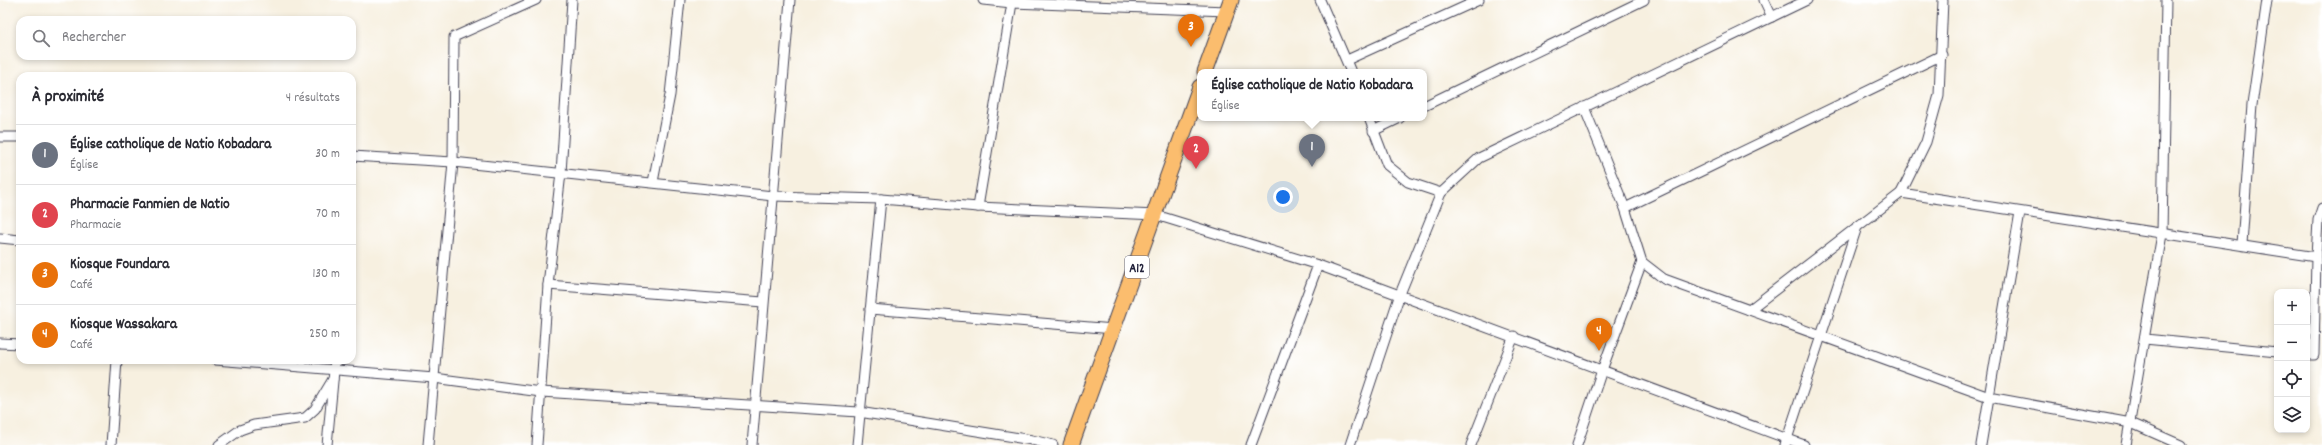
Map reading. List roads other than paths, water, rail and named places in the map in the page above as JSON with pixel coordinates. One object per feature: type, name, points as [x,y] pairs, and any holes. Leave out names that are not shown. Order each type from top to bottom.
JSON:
[{"type":"main road","points":[[1206,69],[1229,6]]},
{"type":"main road","name":"A12","points":[[1071,445],[1156,215],[1197,96]]},
{"type":"street","points":[[428,445],[453,162],[454,37],[536,0]]},
{"type":"street","points":[[537,445],[548,285],[561,173],[572,0]]},
{"type":"street","points":[[653,182],[670,96],[680,0]]},
{"type":"street","points":[[752,445],[757,405],[763,302],[790,0]]},
{"type":"street","points":[[983,0],[1012,3],[1229,6]]},
{"type":"street","points":[[1320,0],[1350,69]]},
{"type":"street","points":[[1347,60],[1479,0]]},
{"type":"street","points":[[1427,105],[1644,0]]},
{"type":"street","points":[[1764,0],[1772,17]]},
{"type":"street","points":[[1350,445],[1400,294],[1441,193],[1479,158],[1807,0]]},
{"type":"street","points":[[1749,310],[1856,230],[1901,193],[1926,142],[1940,95],[1943,0]]},
{"type":"street","points":[[2126,445],[2131,423],[2162,234],[2166,0]]},
{"type":"street","points":[[2242,244],[2252,105],[2267,0]]},
{"type":"street","points":[[978,207],[1012,3]]},
{"type":"street","points":[[1624,208],[1942,55]]},
{"type":"street","points":[[1584,107],[1624,208],[1642,262],[1664,279],[1989,397],[2131,423],[2181,445]]},
{"type":"street","points":[[1369,121],[1387,165],[1408,182],[1441,193]]},
{"type":"street","points":[[1373,131],[1394,121]]},
{"type":"street","points":[[0,137],[16,137]]},
{"type":"street","points":[[356,156],[453,162],[653,182],[772,196],[880,199],[978,207],[1156,215],[1318,265],[1400,294],[1514,336],[1786,442],[1804,445]]},
{"type":"street","points":[[1901,193],[2162,234],[2242,244],[2316,257]]},
{"type":"street","points":[[857,445],[880,199]]},
{"type":"street","points":[[2310,355],[2314,355],[2318,220],[2322,208]]},
{"type":"street","points":[[1982,445],[2020,212]]},
{"type":"street","points":[[1786,442],[1856,230]]},
{"type":"street","points":[[0,238],[16,240]]},
{"type":"street","points":[[1577,445],[1602,370],[1642,262]]},
{"type":"street","points":[[1252,445],[1318,265]]},
{"type":"street","points":[[548,285],[763,302]]},
{"type":"street","points":[[870,308],[1114,329]]},
{"type":"street","points":[[1471,445],[1514,336]]},
{"type":"street","points":[[2145,340],[2274,352]]},
{"type":"street","points":[[0,343],[16,344]]},
{"type":"street","points":[[111,445],[117,364]]},
{"type":"street","points":[[249,364],[334,374],[434,378],[541,392],[859,412],[1053,445]]},
{"type":"street","points":[[327,445],[335,364]]},
{"type":"street","points":[[219,445],[240,430],[254,425],[305,418],[316,409],[334,374]]},
{"type":"place","name":"Kiosque Foundara","points":[[1191,47]]},
{"type":"place","name":"Église catholique de Natio Kobadara","points":[[1312,167]]},
{"type":"place","name":"Pharmacie Fanmien de Natio","points":[[1196,169]]},
{"type":"place","name":"Kiosque Wassakara","points":[[1599,351]]}]
